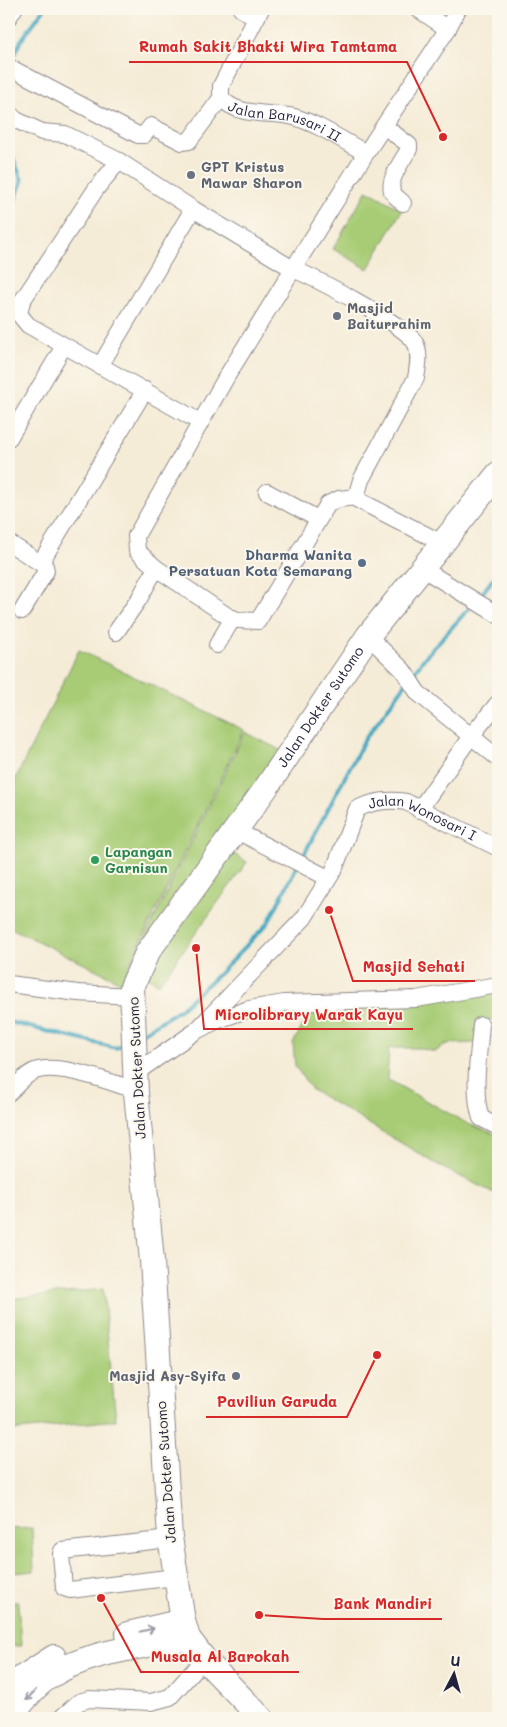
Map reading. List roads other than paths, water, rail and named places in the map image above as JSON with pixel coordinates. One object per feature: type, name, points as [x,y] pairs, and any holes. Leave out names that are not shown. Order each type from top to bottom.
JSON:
[{"type":"highway","name":"Jalan Dokter Sutomo","points":[[261,1718],[204,1659],[185,1630],[175,1577],[170,1540],[152,1261],[136,1072],[132,1005],[134,980],[148,953],[368,636],[423,569],[430,537],[498,474]]},
{"type":"highway","points":[[12,1684],[73,1647],[185,1630]]},
{"type":"highway","points":[[9,1718],[44,1681],[60,1670],[86,1659],[185,1630]]},
{"type":"street","points":[[9,17],[14,9]]},
{"type":"street","points":[[221,98],[222,86],[259,13],[240,9]]},
{"type":"street","points":[[418,9],[448,29]]},
{"type":"street","points":[[356,496],[339,498],[328,504],[258,621],[233,618],[156,568],[137,551],[136,536],[200,422],[293,269],[366,153],[448,29],[458,9]]},
{"type":"street","name":"Jalan Barusari II","points":[[10,68],[138,135],[144,135],[151,126],[182,142],[189,140],[221,98],[240,110],[294,117],[366,153]]},
{"type":"street","points":[[9,113],[16,120],[42,132],[65,134],[119,161],[193,209],[293,269],[324,284],[404,331],[416,347],[418,360],[413,387],[361,480],[356,496]]},
{"type":"street","points":[[384,126],[409,145],[409,150],[392,180],[391,187],[392,193],[402,203]]},
{"type":"street","points":[[119,161],[96,189],[22,300],[20,314],[28,325],[200,422]]},
{"type":"street","points":[[100,366],[193,209]]},
{"type":"street","points":[[9,438],[64,346]]},
{"type":"street","points":[[41,562],[144,390]]},
{"type":"street","points":[[267,492],[318,519]]},
{"type":"street","points":[[356,496],[358,500],[374,509],[430,537]]},
{"type":"street","points":[[9,543],[41,562],[45,566],[46,571],[22,611]]},
{"type":"street","points":[[116,632],[139,599],[156,568]]},
{"type":"street","points":[[423,569],[485,608]]},
{"type":"street","points":[[218,645],[233,618]]},
{"type":"street","points":[[368,636],[403,670],[418,693],[498,758]]},
{"type":"street","points":[[419,810],[471,736],[498,703]]},
{"type":"street","name":"Jalan Wonosari I","points":[[196,1031],[304,918],[357,809],[376,802],[390,800],[406,802],[498,848]]},
{"type":"street","points":[[235,830],[264,847],[325,877]]},
{"type":"street","points":[[9,984],[61,991],[132,1005]]},
{"type":"street","points":[[9,1093],[33,1072],[44,1068],[136,1072],[196,1031],[218,1020],[249,1009],[284,1002],[416,999],[498,985]]},
{"type":"street","points":[[481,1025],[478,1062],[478,1110],[481,1118],[498,1127]]},
{"type":"street","points":[[170,1540],[62,1550],[60,1554],[64,1588],[70,1590],[175,1577]]},
{"type":"street","points":[[61,1718],[79,1702],[89,1699],[152,1702],[170,1698],[204,1659]]},
{"type":"waterway","points":[[10,63],[22,39],[44,9]]},
{"type":"waterway","points":[[9,146],[22,181],[9,217]]},
{"type":"waterway","points":[[478,599],[498,572]]},
{"type":"waterway","points":[[411,676],[426,656],[473,604]]},
{"type":"waterway","points":[[301,860],[365,739],[407,682]]},
{"type":"waterway","points":[[141,1034],[179,1010],[220,973],[268,923],[297,866]]},
{"type":"waterway","points":[[9,1022],[116,1048],[127,1042]]},
{"type":"place","name":"Rumah Sakit Bhakti Wira Tamtama","points":[[443,137]]},
{"type":"place","name":"GPT Kristus Mawar Sharon","points":[[191,175]]},
{"type":"place","name":"Masjid Baiturrahim","points":[[337,316]]},
{"type":"place","name":"Dharma Wanita Persatuan Kota Semarang","points":[[362,563]]},
{"type":"place","name":"Lapangan Garnisun","points":[[95,860]]},
{"type":"place","name":"Masjid Sehati","points":[[329,910]]},
{"type":"place","name":"Microlibrary Warak Kayu","points":[[196,948]]},
{"type":"place","name":"Paviliun Garuda","points":[[377,1355]]},
{"type":"place","name":"Masjid Asy-Syifa","points":[[236,1376]]},
{"type":"place","name":"Musala Al Barokah","points":[[101,1598]]},
{"type":"place","name":"Bank Mandiri","points":[[259,1615]]}]
